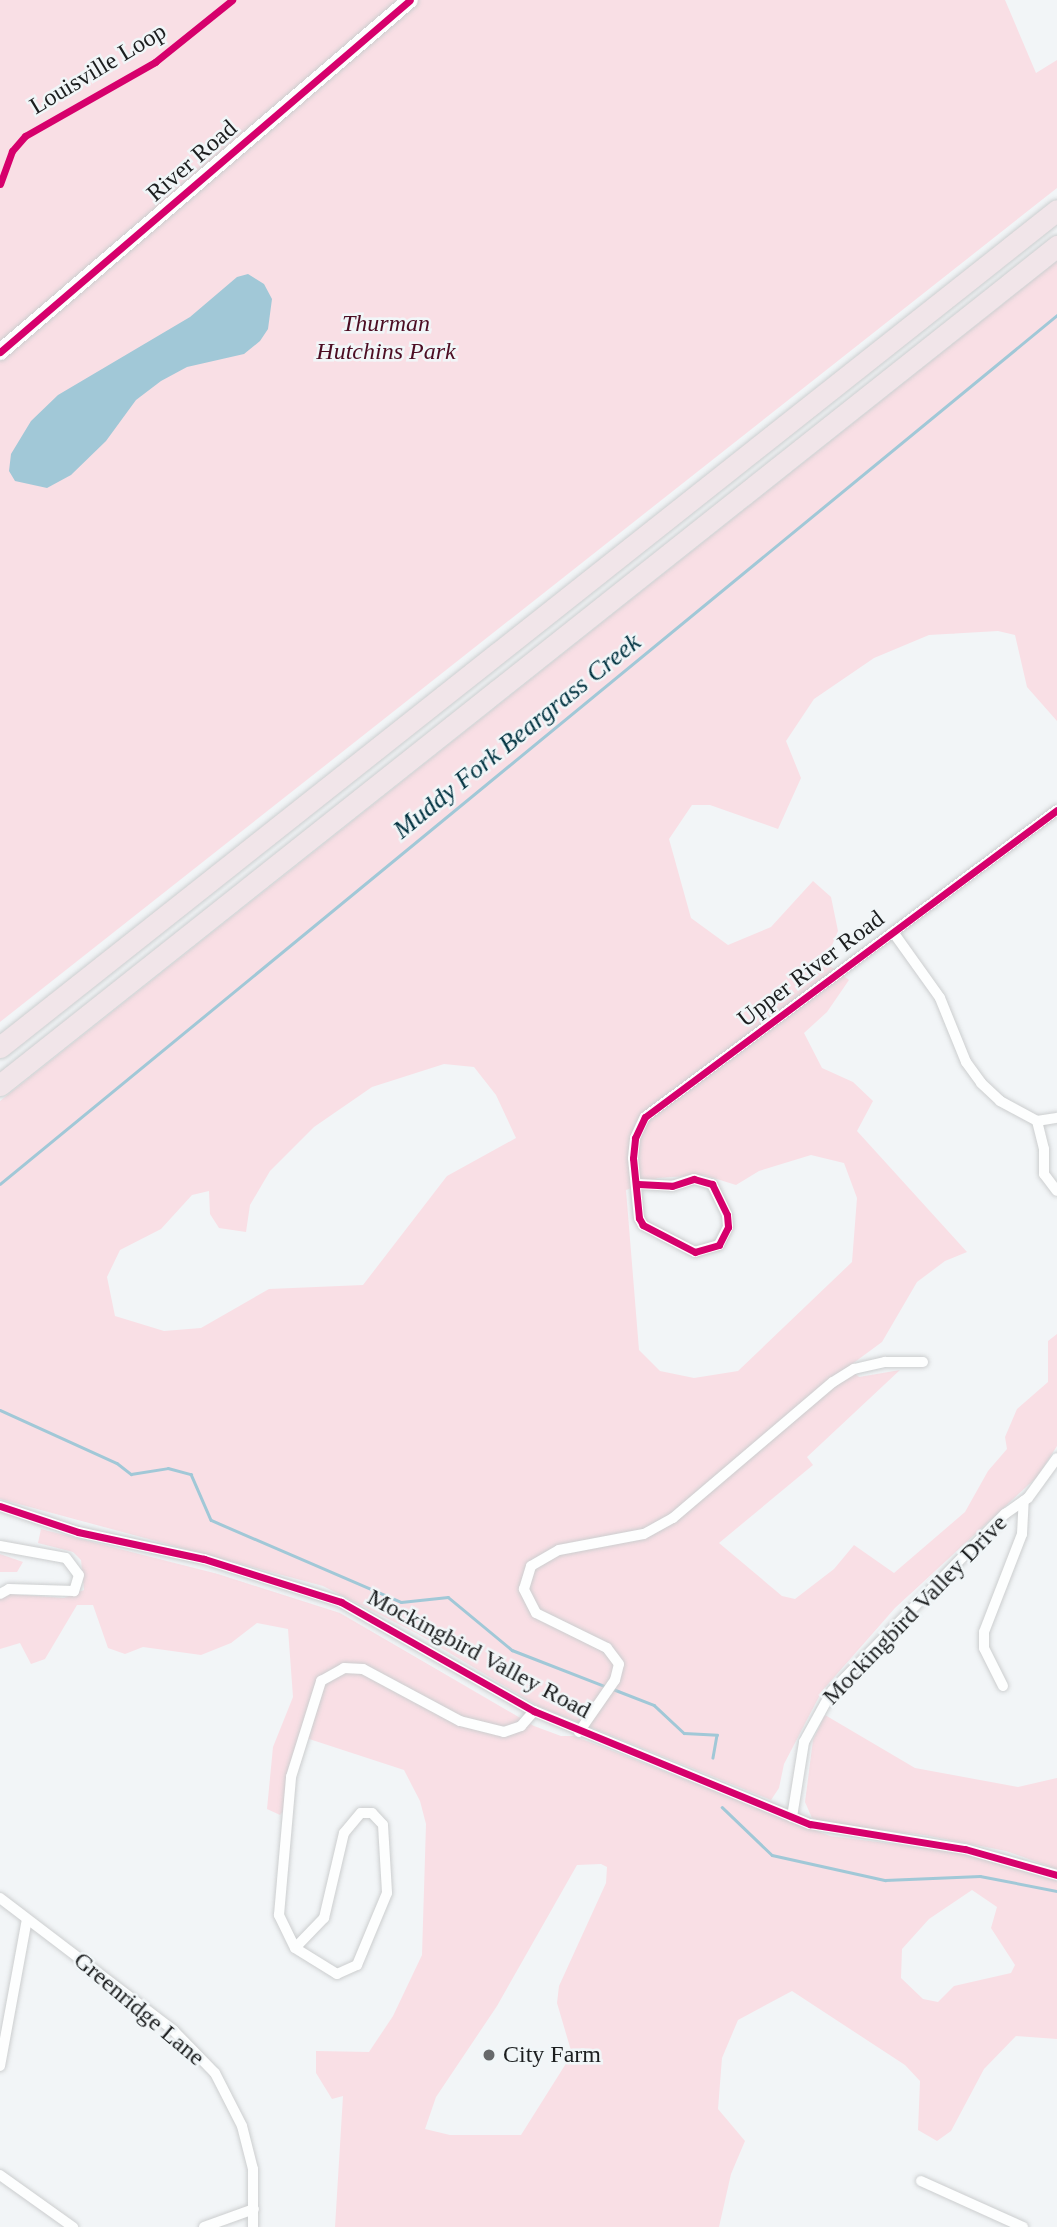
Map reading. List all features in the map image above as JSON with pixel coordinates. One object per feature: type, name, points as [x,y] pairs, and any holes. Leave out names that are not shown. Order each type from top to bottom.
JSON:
[{"type":"highway","points":[[0,1047],[1057,210]]},
{"type":"highway","points":[[0,1085],[1057,246]]},
{"type":"street","name":"River Road","points":[[0,352],[410,0]]},
{"type":"street","name":"Upper River Road","points":[[638,1184],[672,1186],[694,1179],[712,1184],[727,1215],[725,1238],[709,1252],[695,1252],[643,1225],[636,1202],[638,1184],[635,1138],[645,1117],[1057,810]]},
{"type":"street","points":[[893,932],[940,998],[974,1073],[1000,1101],[1037,1121],[1057,1118]]},
{"type":"street","points":[[1037,1121],[1044,1149],[1044,1174],[1057,1191]]},
{"type":"street","points":[[579,1732],[611,1686],[619,1664],[607,1648],[536,1613],[524,1589],[531,1566],[559,1550],[644,1534],[673,1518],[833,1381],[854,1369],[885,1362],[923,1362]]},
{"type":"street","name":"Mockingbird Valley Drive","points":[[792,1817],[804,1742],[832,1690],[1005,1514],[1024,1501],[1057,1458]]},
{"type":"street","points":[[1003,1686],[983,1641],[1022,1534],[1024,1501]]},
{"type":"street","name":"Mockingbird Valley Road","points":[[0,1506],[78,1532],[204,1559],[341,1602],[534,1711],[579,1732],[658,1759],[792,1817],[835,1831],[991,1855],[1057,1875]]},
{"type":"street","points":[[0,1546],[6,1551],[66,1558],[79,1575],[74,1591],[9,1588],[0,1594]]},
{"type":"street","points":[[295,1948],[324,1918],[331,1901],[344,1833],[356,1816],[372,1813],[383,1825],[387,1893],[357,1965],[345,1973],[331,1972],[295,1948],[279,1915],[290,1777],[321,1681],[344,1668],[363,1669],[460,1721],[504,1732],[521,1727],[534,1711]]},
{"type":"street","name":"Greenridge Lane","points":[[0,1898],[173,2030],[215,2073],[242,2126],[253,2169],[253,2227]]},
{"type":"street","points":[[0,2066],[27,1919]]},
{"type":"street","points":[[0,2175],[72,2227]]},
{"type":"street","points":[[921,2181],[1023,2227]]},
{"type":"street","points":[[204,2227],[254,2209]]},
{"type":"green space","name":"Thurman Hutchins Park","points":[[0,0],[1005,0],[1036,73],[1057,60],[1057,188],[0,1022]]},
{"type":"green space","points":[[1057,261],[1057,721],[1027,687],[1015,635],[998,631],[929,635],[874,658],[814,699],[786,741],[801,778],[778,829],[710,805],[692,805],[669,839],[691,918],[728,945],[771,927],[813,881],[831,897],[838,931],[825,962],[849,980],[827,1012],[804,1033],[822,1068],[853,1082],[873,1101],[857,1131],[967,1252],[945,1261],[917,1282],[882,1342],[848,1367],[859,1377],[900,1370],[807,1457],[813,1465],[719,1543],[782,1596],[795,1599],[834,1569],[854,1545],[894,1573],[965,1512],[988,1471],[1007,1449],[1005,1437],[1017,1409],[1048,1382],[1048,1341],[1057,1334],[1057,1446],[1037,1477],[895,1608],[822,1691],[784,1764],[779,1788],[771,1800],[538,1706],[418,1634],[323,1586],[0,1499],[0,1101]],"holes":[[[444,1064],[474,1067],[496,1095],[516,1138],[447,1176],[363,1285],[269,1289],[201,1328],[164,1331],[115,1316],[107,1277],[120,1250],[161,1229],[192,1195],[209,1191],[210,1214],[219,1228],[246,1232],[250,1205],[270,1171],[314,1127],[372,1087]],[[811,1155],[844,1163],[857,1198],[852,1262],[738,1371],[694,1378],[660,1371],[639,1350],[626,1190],[658,1178],[704,1175],[736,1185],[759,1171]]]},
{"type":"green space","points":[[41,1529],[218,1574],[340,1613],[534,1726],[561,1736],[574,1736],[830,1836],[958,1852],[1057,1881],[1057,2039],[1016,2036],[984,2069],[951,2131],[937,2141],[918,2130],[920,2081],[905,2065],[792,1991],[738,2020],[722,2058],[718,2109],[745,2141],[731,2174],[719,2227],[335,2227],[343,2096],[332,2099],[316,2073],[316,2051],[369,2052],[393,2016],[422,1955],[426,1824],[420,1801],[404,1770],[300,1736],[286,1808],[280,1815],[267,1809],[273,1747],[293,1697],[288,1629],[257,1623],[231,1643],[201,1655],[143,1647],[125,1654],[108,1648],[93,1605],[77,1605],[45,1659],[31,1664],[20,1643],[0,1649],[0,1598],[11,1594],[64,1598],[84,1590],[81,1560],[73,1552],[38,1543]],"holes":[[[601,1864],[607,1867],[606,1883],[559,1986],[557,2003],[572,2054],[521,2135],[450,2135],[425,2129],[436,2097],[497,2006],[577,1865]],[[972,1890],[997,1907],[991,1928],[1015,1965],[1011,1973],[954,1986],[938,2002],[923,1999],[901,1978],[902,1949],[929,1919]]]},
{"type":"green space","points":[[0,1554],[23,1562],[17,1572],[0,1572]]},
{"type":"green space","points":[[825,1715],[915,1768],[1018,1787],[1057,1778],[1057,1869],[1006,1851],[924,1835],[829,1825],[812,1818],[805,1802],[813,1740]]},
{"type":"water","points":[[248,274],[264,284],[272,299],[268,329],[260,341],[244,354],[187,367],[161,381],[136,400],[106,441],[71,475],[47,488],[15,481],[9,471],[11,454],[31,421],[58,395],[190,317],[237,277]]},
{"type":"waterway","name":"Muddy Fork Beargrass Creek","points":[[0,1184],[1057,315]]},
{"type":"waterway","points":[[0,1410],[117,1463],[131,1474],[168,1468],[191,1474],[211,1520],[401,1602],[448,1597],[512,1650],[607,1687]]},
{"type":"waterway","points":[[613,1689],[654,1705],[684,1733],[717,1735],[713,1758]]},
{"type":"waterway","points":[[722,1807],[772,1855],[885,1880],[980,1876],[1057,1891]]},
{"type":"cycle path","name":"Louisville Loop","points":[[0,184],[12,151],[25,136],[155,62],[232,0]]},
{"type":"cycle path","points":[[0,352],[410,0]]},
{"type":"cycle path","points":[[638,1184],[672,1186],[694,1179],[712,1184],[727,1215],[728,1227],[719,1245],[695,1252],[643,1225],[639,1218],[633,1158],[635,1138],[645,1117],[1057,810]]},
{"type":"cycle path","points":[[0,1506],[78,1532],[204,1559],[341,1602],[534,1711],[810,1824],[965,1849],[1057,1875]]},
{"type":"place","name":"City Farm","points":[[489,2055]]}]
